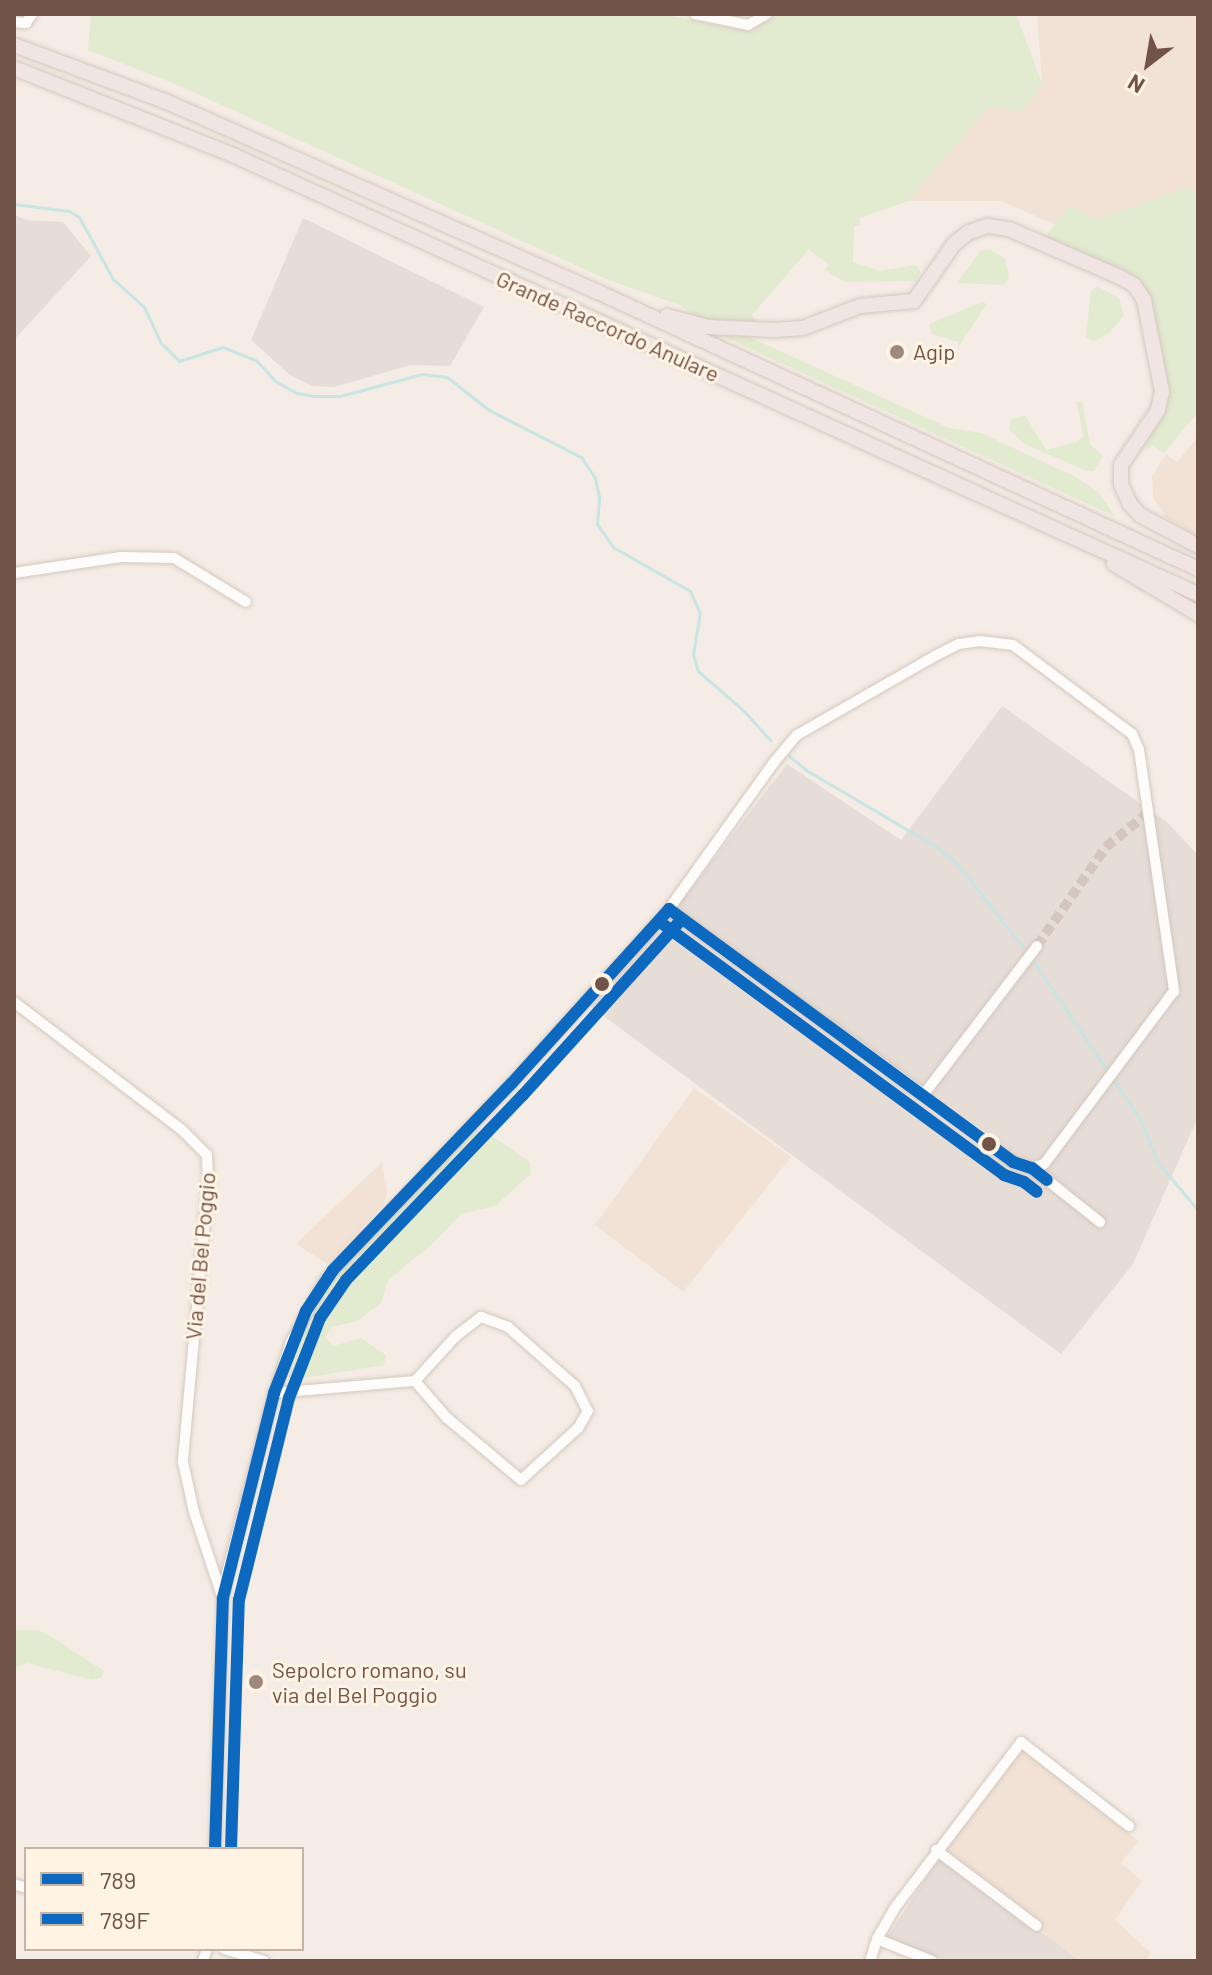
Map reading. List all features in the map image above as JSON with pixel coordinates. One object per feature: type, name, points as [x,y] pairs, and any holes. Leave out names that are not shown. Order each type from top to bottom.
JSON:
[{"type":"highway","name":"Grande Raccordo Anulare","points":[[14,45],[167,102],[598,292],[1198,569]]},
{"type":"highway","name":"Grande Raccordo Anulare","points":[[14,68],[235,156],[1198,594]]},
{"type":"highway","points":[[598,292],[709,327],[748,331],[803,328],[860,306],[914,301],[954,244],[975,229],[995,226],[1019,233],[1120,277],[1142,295],[1161,399],[1155,415],[1121,465],[1121,484],[1130,504],[1140,515],[1198,546]]},
{"type":"highway","points":[[1049,526],[1198,614]]},
{"type":"street","points":[[14,22],[26,23],[32,14]]},
{"type":"street","points":[[695,14],[748,25],[767,14]]},
{"type":"street","points":[[14,573],[121,557],[174,558],[246,602]]},
{"type":"street","points":[[215,1847],[223,1598],[274,1393],[291,1342],[325,1280],[511,1084],[669,909],[797,735],[959,644],[980,641],[1013,645],[1132,734],[1139,750],[1174,991],[1044,1164],[1032,1168]]},
{"type":"street","points":[[669,909],[924,1094],[1037,946]]},
{"type":"street","name":"Via del Bel Poggio","points":[[14,1002],[181,1129],[207,1155],[208,1185],[183,1462],[194,1512],[223,1598]]},
{"type":"street","points":[[989,1144],[1013,1162],[1032,1168],[1100,1222]]},
{"type":"street","points":[[274,1393],[415,1381],[475,1318],[489,1317],[508,1327],[575,1386],[588,1411],[578,1428],[521,1480],[447,1418],[415,1381]]},
{"type":"street","points":[[870,1961],[877,1939],[936,1850],[1021,1742],[1129,1826]]},
{"type":"street","points":[[936,1850],[1037,1926]]},
{"type":"street","points":[[877,1939],[932,1961]]},
{"type":"street","points":[[231,1951],[264,1961]]},
{"type":"shaded area","points":[[1037,14],[1198,14],[1198,287],[1001,201],[908,201],[989,106],[1023,111],[1042,83]]},
{"type":"shaded area","points":[[14,215],[27,220],[63,222],[91,256],[14,340]]},
{"type":"shaded area","points":[[303,218],[484,307],[450,366],[411,365],[334,387],[312,386],[290,375],[251,340]]},
{"type":"shaded area","points":[[1198,437],[1198,537],[1165,517],[1153,498],[1152,476],[1166,454],[1177,462]]},
{"type":"shaded area","points":[[1002,706],[1168,823],[1198,855],[1198,1117],[1133,1264],[1061,1354],[590,1006],[693,886],[787,764],[901,840]]},
{"type":"shaded area","points":[[694,1088],[791,1157],[683,1292],[595,1225]]},
{"type":"shaded area","points":[[382,1162],[387,1191],[384,1204],[329,1265],[296,1244]]},
{"type":"shaded area","points":[[1023,1749],[1138,1841],[1121,1863],[1142,1881],[1115,1920],[1151,1953],[1146,1961],[1080,1961],[940,1857]]},
{"type":"shaded area","points":[[940,1857],[1080,1961],[946,1961],[887,1937]]},
{"type":"green space","points":[[91,14],[662,14],[751,32],[772,14],[1016,14],[1042,83],[1023,111],[989,106],[908,201],[860,218],[860,226],[854,226],[853,262],[880,271],[916,265],[921,273],[915,281],[845,282],[825,270],[829,265],[809,249],[752,315],[758,323],[709,327],[682,306],[606,279],[175,84],[88,50]]},
{"type":"green space","points":[[1185,188],[1198,195],[1198,412],[1164,453],[1152,445],[1149,449],[1139,443],[1160,405],[1138,290],[1041,243],[1070,205],[1086,215],[1101,218]]},
{"type":"green space","points":[[981,250],[990,250],[1005,258],[1009,278],[1004,285],[957,283]]},
{"type":"green space","points":[[1097,286],[1119,298],[1124,316],[1109,333],[1094,341],[1086,337],[1091,290]]},
{"type":"green space","points":[[982,302],[987,304],[957,349],[959,342],[931,334],[929,324]]},
{"type":"green space","points":[[716,333],[747,336],[949,428],[981,433],[1076,477],[1097,491],[1116,517]]},
{"type":"green space","points":[[1082,401],[1090,444],[1103,456],[1094,471],[1084,470],[1025,444],[1009,430],[1011,419],[1025,415],[1046,450],[1077,442],[1083,437],[1077,402]]},
{"type":"green space","points":[[474,1130],[486,1132],[530,1162],[531,1174],[495,1206],[461,1214],[431,1245],[388,1280],[381,1303],[357,1321],[333,1327],[325,1337],[333,1346],[361,1338],[386,1355],[384,1365],[292,1380],[287,1377],[285,1369],[305,1322],[344,1266]]},
{"type":"green space","points":[[14,1630],[38,1630],[49,1635],[104,1671],[102,1677],[93,1680],[27,1663],[14,1668]]},
{"type":"waterway","points":[[14,204],[69,211],[79,217],[113,279],[144,307],[160,342],[179,361],[223,347],[257,361],[275,381],[297,393],[314,396],[340,396],[422,374],[447,377],[489,410],[581,457],[595,478],[599,497],[597,524],[613,547],[690,591],[700,613],[693,654],[698,671],[744,711],[771,741]]},
{"type":"waterway","points":[[789,756],[806,770],[935,846],[957,864],[1027,952]]},
{"type":"waterway","points":[[1031,958],[1140,1119],[1158,1163],[1198,1210]]},
{"type":"tunnel","points":[[1037,946],[1106,847],[1149,812]]},
{"type":"tunnel","points":[[924,1094],[989,1144]]},
{"type":"transit line","name":"789","points":[[669,909],[1013,1162],[1032,1168],[1047,1180]]},
{"type":"transit line","name":"789","points":[[215,1847],[223,1598],[274,1393],[306,1311],[333,1270],[511,1084],[669,909]]},
{"type":"transit line","name":"789F","points":[[231,1847],[239,1600],[289,1398],[320,1318],[346,1280],[523,1095],[681,920]]},
{"type":"transit line","name":"789F","points":[[660,922],[1004,1175],[1024,1182],[1037,1192]]},
{"type":"place","name":"Agip","points":[[897,352]]},
{"type":"place","name":"Sepolcro romano, su via del Bel Poggio","points":[[256,1682]]}]
